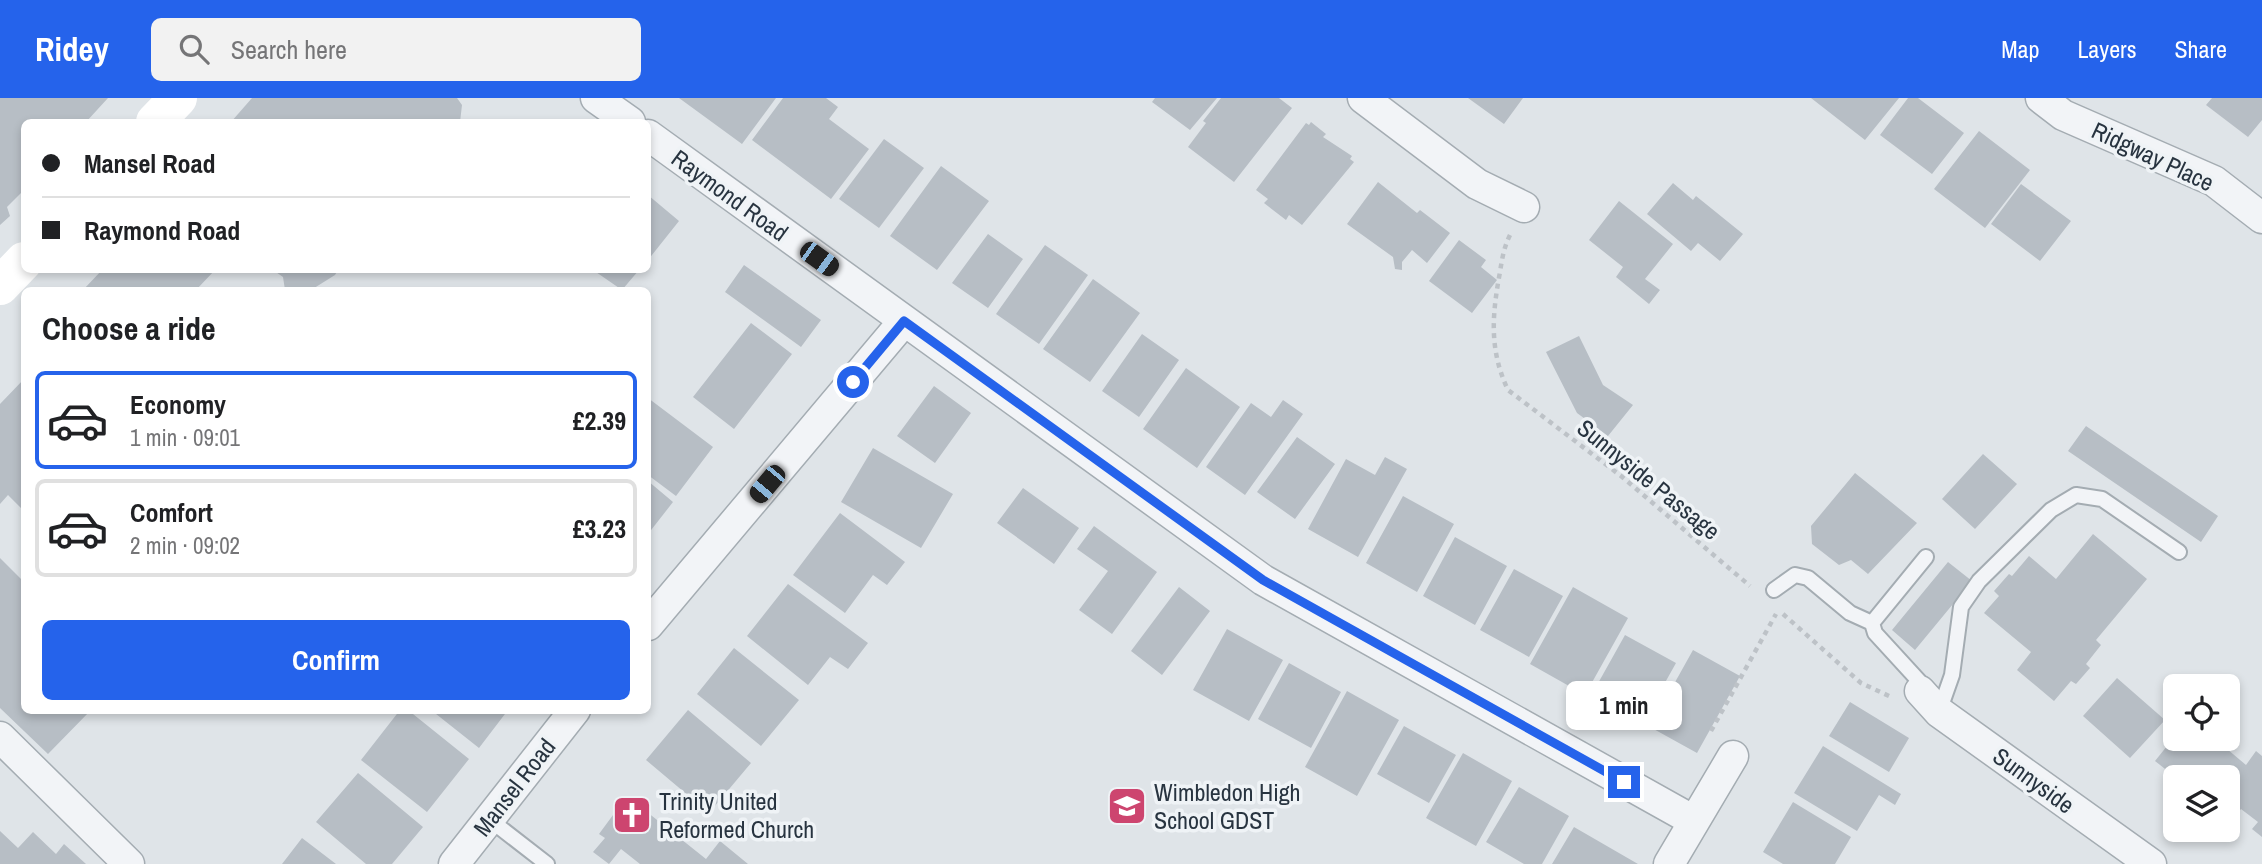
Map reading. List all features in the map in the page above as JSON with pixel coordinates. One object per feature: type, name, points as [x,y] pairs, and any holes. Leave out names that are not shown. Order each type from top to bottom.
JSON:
[{"type":"main road","points":[[158,119],[178,98]]},
{"type":"main road","points":[[0,286],[21,264]]},
{"type":"street","points":[[596,98],[626,119]]},
{"type":"street","points":[[1363,98],[1477,184],[1524,206]]},
{"type":"street","name":"Ridgway Place","points":[[2040,98],[2063,115],[2214,181],[2262,218]]},
{"type":"street","name":"Raymond Road","points":[[651,137],[1263,580],[1694,821]]},
{"type":"street","points":[[651,621],[904,321]]},
{"type":"street","name":"Sunnyside","points":[[1929,701],[2151,864]]},
{"type":"street","name":"Mansel Road","points":[[454,864],[572,714]]},
{"type":"street","points":[[0,737],[129,864]]},
{"type":"street","points":[[1669,864],[1733,756]]},
{"type":"lane","points":[[1774,590],[1795,575],[1808,578],[1850,613],[1872,623],[1875,633],[1919,681],[1929,701],[1952,674],[1961,607],[1979,581],[2051,510],[2076,495],[2102,499],[2179,552]]},
{"type":"lane","points":[[1872,623],[1926,557]]},
{"type":"lane","points":[[488,819],[547,864]]},
{"type":"path","name":"Sunnyside Passage","points":[[1524,206],[1505,244],[1494,303],[1492,338],[1501,375],[1508,390],[1621,476],[1757,592]]},
{"type":"path","points":[[1778,610],[1861,683],[1900,700],[1929,701]]},
{"type":"path","points":[[1733,756],[1707,738],[1775,617]]},
{"type":"building","points":[[0,98],[108,98],[89,119],[21,119],[21,193],[7,207],[10,216],[0,225]]},
{"type":"building","points":[[252,98],[457,98],[462,105],[460,119],[234,119]]},
{"type":"building","points":[[679,98],[776,98],[742,144]]},
{"type":"building","points":[[783,98],[826,98],[838,107],[829,119],[869,149],[831,199],[752,140]]},
{"type":"building","points":[[1155,98],[1217,98],[1190,130],[1152,102]]},
{"type":"building","points":[[1221,98],[1279,98],[1292,108],[1234,182],[1188,147]]},
{"type":"building","points":[[1468,98],[1523,98],[1504,124]]},
{"type":"building","points":[[1811,98],[1899,98],[1865,140]]},
{"type":"building","points":[[1908,98],[1918,98],[1964,133],[1932,174],[1880,135]]},
{"type":"building","points":[[2212,98],[2262,98],[2262,120],[2248,137],[2206,105]]},
{"type":"building","points":[[1311,122],[1326,134],[1323,137],[1352,156],[1350,159],[1354,162],[1302,225],[1289,215],[1286,220],[1264,203],[1268,199],[1256,190],[1306,123],[1309,125]]},
{"type":"building","points":[[1979,131],[2030,170],[1985,228],[1934,189]]},
{"type":"building","points":[[884,139],[924,168],[879,228],[839,199]]},
{"type":"building","points":[[941,166],[989,201],[937,270],[890,236]]},
{"type":"building","points":[[1378,182],[1417,213],[1420,210],[1450,233],[1427,263],[1412,250],[1402,262],[1402,270],[1395,269],[1393,257],[1347,224]]},
{"type":"building","points":[[1673,183],[1693,200],[1696,196],[1743,234],[1720,261],[1698,243],[1691,251],[1647,214]]},
{"type":"building","points":[[2021,184],[2071,221],[2040,261],[1991,224]]},
{"type":"building","points":[[651,198],[679,221],[651,256]]},
{"type":"building","points":[[1619,201],[1673,244],[1645,279],[1660,290],[1649,304],[1616,277],[1623,267],[1589,240]]},
{"type":"building","points":[[988,234],[1023,259],[988,308],[952,283]]},
{"type":"building","points":[[1459,240],[1486,260],[1481,267],[1497,280],[1472,313],[1429,281]]},
{"type":"building","points":[[1045,245],[1088,275],[1039,344],[996,314]]},
{"type":"building","points":[[744,265],[821,320],[801,347],[725,292]]},
{"type":"building","points":[[99,273],[212,273],[199,287],[86,287]]},
{"type":"building","points":[[277,273],[336,273],[316,287],[285,287],[283,277]]},
{"type":"building","points":[[597,273],[636,273],[625,287],[618,287]]},
{"type":"building","points":[[1093,279],[1140,313],[1090,382],[1043,349]]},
{"type":"building","points":[[751,323],[792,354],[734,429],[693,397]]},
{"type":"building","points":[[1142,334],[1179,360],[1139,417],[1102,391]]},
{"type":"building","points":[[1579,336],[1603,385],[1633,405],[1608,436],[1577,413],[1546,352]]},
{"type":"building","points":[[1186,368],[1240,407],[1197,468],[1143,429]]},
{"type":"building","points":[[21,382],[21,508],[8,495],[0,504],[0,404]]},
{"type":"building","points":[[934,386],[971,413],[935,463],[897,436]]},
{"type":"building","points":[[651,400],[713,447],[676,496],[651,477]]},
{"type":"building","points":[[1283,400],[1303,414],[1245,495],[1206,467],[1251,403],[1271,417]]},
{"type":"building","points":[[2086,426],[2218,516],[2201,542],[2068,451]]},
{"type":"building","points":[[1297,437],[1335,464],[1295,519],[1257,492]]},
{"type":"building","points":[[873,448],[953,494],[921,548],[841,502]]},
{"type":"building","points":[[1983,454],[2017,484],[1975,529],[1942,499]]},
{"type":"building","points":[[1385,457],[1407,469],[1358,557],[1308,529],[1346,459],[1375,475]]},
{"type":"building","points":[[1855,473],[1917,523],[1868,574],[1851,560],[1839,565],[1812,544],[1811,526]]},
{"type":"building","points":[[651,484],[673,502],[651,530]]},
{"type":"building","points":[[1023,488],[1079,528],[1054,564],[997,523]]},
{"type":"building","points":[[1403,496],[1454,524],[1417,592],[1366,563]]},
{"type":"building","points":[[840,513],[905,562],[887,585],[873,575],[845,613],[793,575]]},
{"type":"building","points":[[1094,526],[1157,572],[1112,634],[1079,610],[1108,571],[1077,549]]},
{"type":"building","points":[[2093,534],[2147,579],[2096,640],[2101,645],[2086,664],[2090,668],[2076,684],[2071,681],[2054,701],[2017,670],[2031,652],[1984,613],[1999,596],[1994,591],[2009,574],[2012,576],[2029,556],[2056,579]]},
{"type":"building","points":[[1455,537],[1507,566],[1475,625],[1423,596]]},
{"type":"building","points":[[0,558],[21,579],[21,714],[87,714],[48,754],[0,708]]},
{"type":"building","points":[[1948,562],[1972,581],[1915,650],[1892,630]]},
{"type":"building","points":[[1514,569],[1563,596],[1529,657],[1480,630]]},
{"type":"building","points":[[788,584],[868,643],[848,669],[830,657],[808,685],[747,636]]},
{"type":"building","points":[[1179,587],[1210,611],[1162,675],[1131,651]]},
{"type":"building","points":[[1573,587],[1628,618],[1585,695],[1530,664]]},
{"type":"building","points":[[1227,629],[1283,660],[1249,721],[1193,690]]},
{"type":"building","points":[[1625,635],[1676,663],[1643,722],[1592,694]]},
{"type":"building","points":[[734,648],[799,700],[761,746],[697,694]]},
{"type":"building","points":[[1693,650],[1740,676],[1697,753],[1650,727]]},
{"type":"building","points":[[1289,663],[1341,692],[1311,748],[1258,719]]},
{"type":"building","points":[[2117,678],[2163,718],[2163,722],[2130,758],[2083,716]]},
{"type":"building","points":[[1347,691],[1399,720],[1357,796],[1305,767]]},
{"type":"building","points":[[1850,702],[1909,738],[1889,772],[1829,736]]},
{"type":"building","points":[[688,710],[751,763],[709,813],[646,760]]},
{"type":"building","points":[[397,714],[413,714],[469,759],[427,812],[361,760]]},
{"type":"building","points":[[436,714],[505,714],[479,748]]},
{"type":"building","points":[[1404,726],[1456,755],[1429,803],[1377,774]]},
{"type":"building","points":[[1823,746],[1901,794],[1895,805],[1879,795],[1857,831],[1794,793]]},
{"type":"building","points":[[2163,751],[2229,751],[2246,765],[2256,751],[2262,756],[2262,837],[2252,829],[2258,822],[2240,810],[2240,765],[2163,765],[2163,767],[2155,761]]},
{"type":"building","points":[[1463,753],[1512,781],[1476,846],[1426,818]]},
{"type":"building","points":[[358,773],[423,827],[392,864],[366,864],[316,822]]},
{"type":"building","points":[[1519,787],[1569,816],[1542,864],[1524,864],[1486,842]]},
{"type":"building","name":"Trinity United Reformed Church","points":[[627,796],[706,859],[720,841],[748,864],[640,864],[621,849],[609,864],[593,852],[605,838],[599,834]]},
{"type":"building","points":[[1793,802],[1851,837],[1835,864],[1783,864],[1763,852]]},
{"type":"building","points":[[1574,827],[1638,864],[1552,864]]},
{"type":"building","points":[[0,831],[18,848],[33,832],[56,854],[64,844],[86,864],[0,864]]},
{"type":"building","points":[[302,838],[336,864],[282,864]]},
{"type":"place","name":"Wimbledon High School GDST","points":[[1127,806]]},
{"type":"place","name":"Trinity United Reformed Church","points":[[632,815]]},
{"type":"route","points":[[853,382],[904,321],[1263,580],[1624,782]]}]
